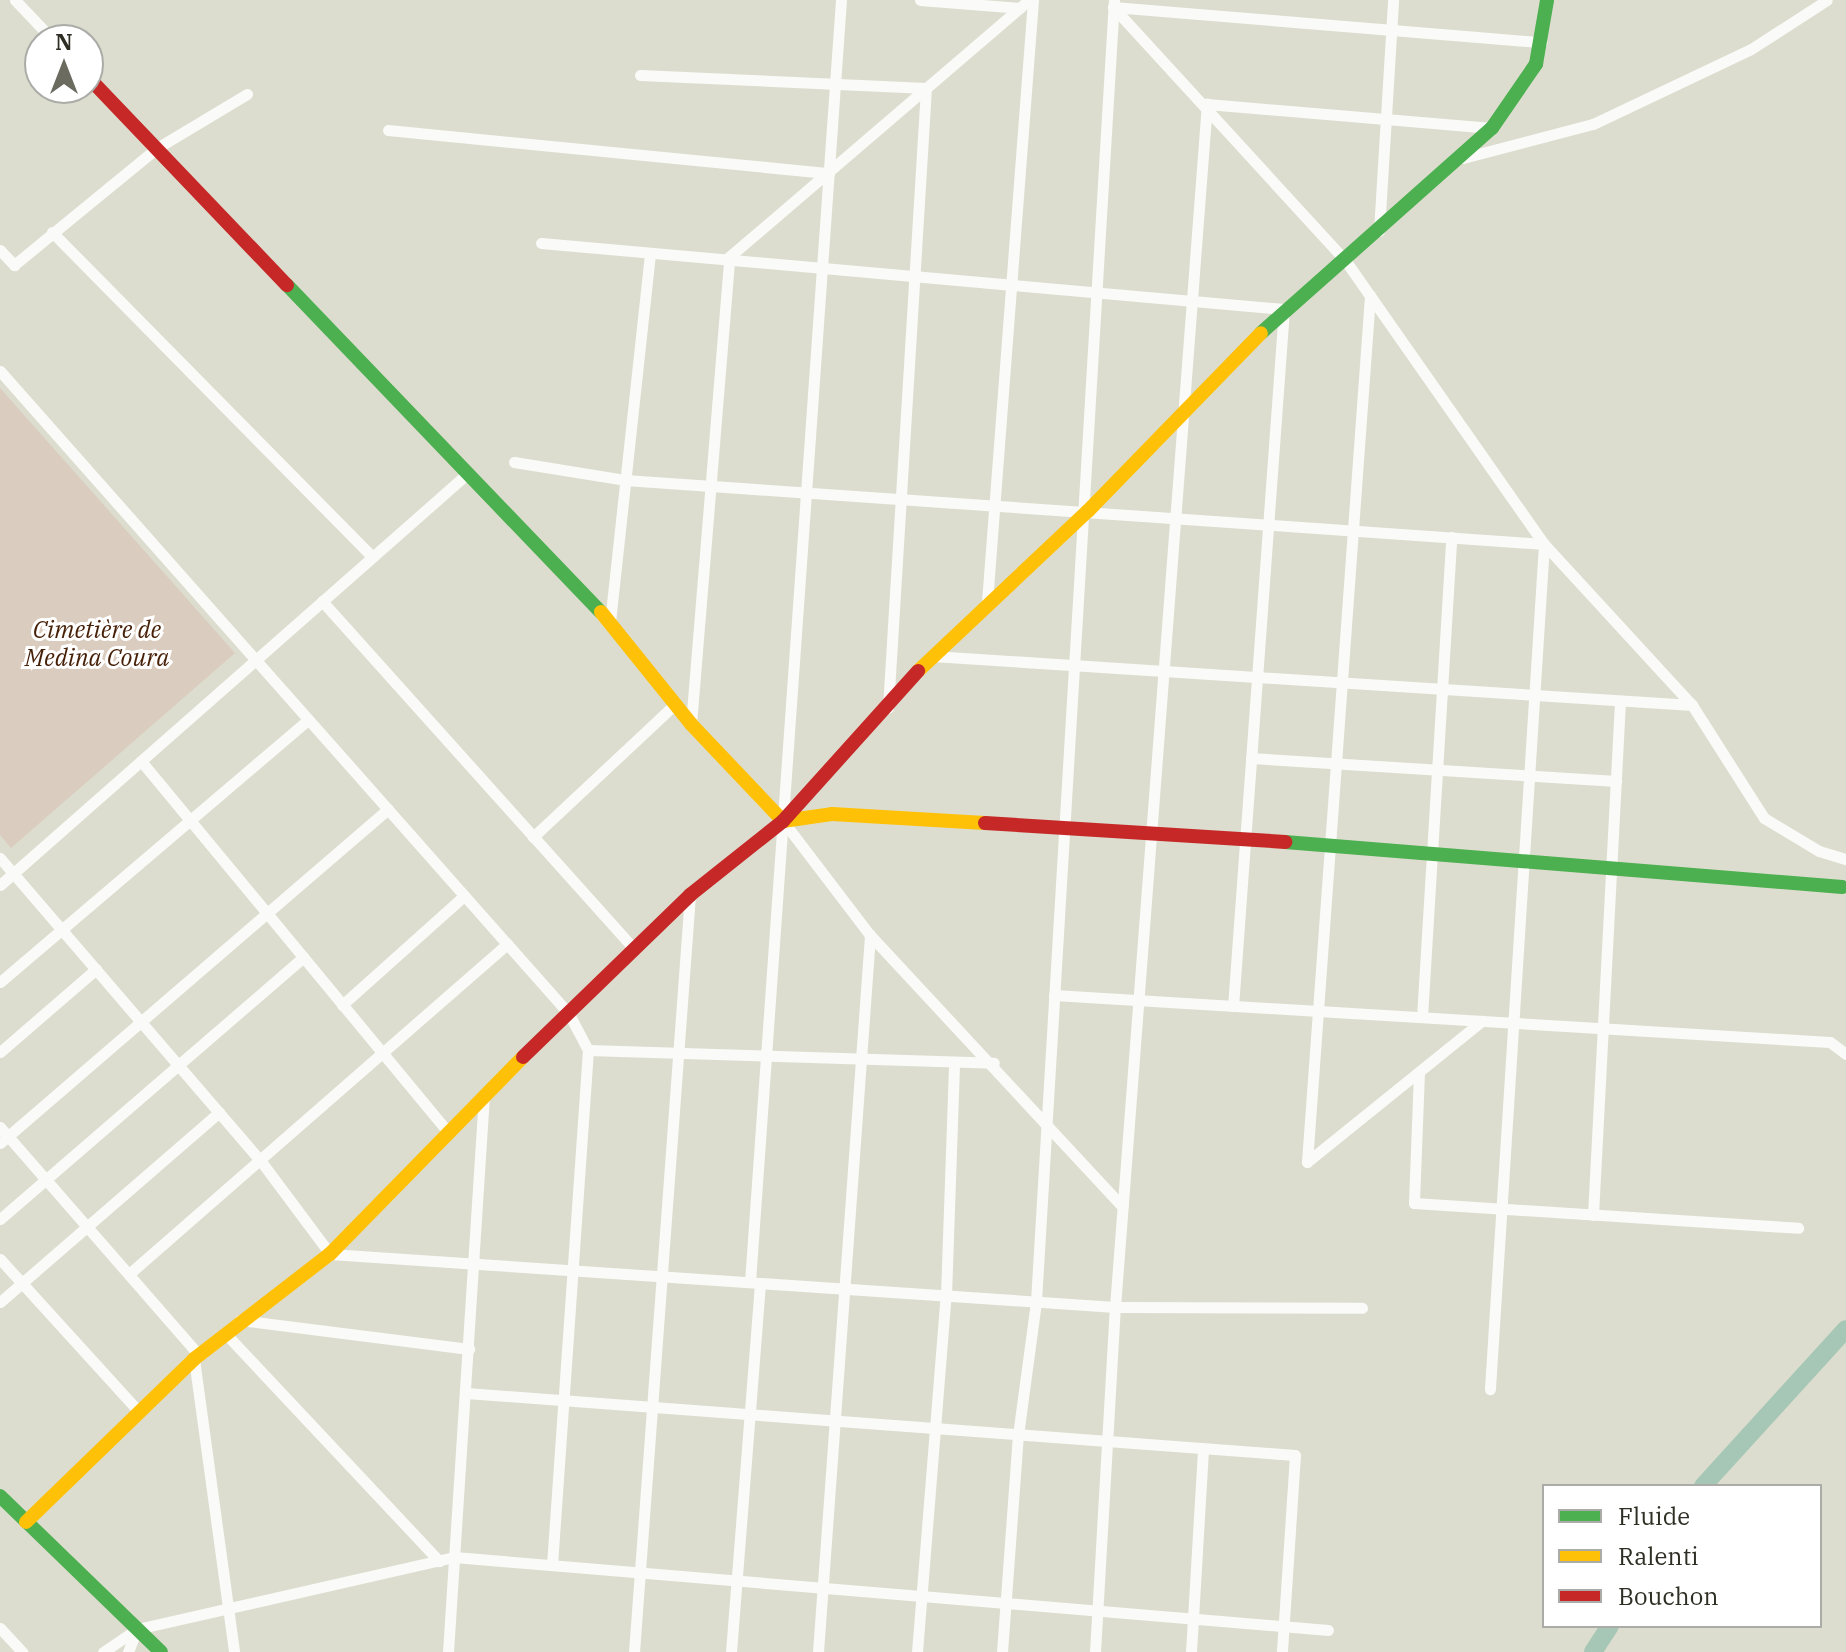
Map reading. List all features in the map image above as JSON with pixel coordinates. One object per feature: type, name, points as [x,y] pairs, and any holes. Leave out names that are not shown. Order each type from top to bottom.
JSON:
[{"type":"street","points":[[15,0],[38,24]]},
{"type":"street","points":[[731,1652],[750,1414],[766,1055],[841,0]]},
{"type":"street","points":[[920,0],[1028,3]]},
{"type":"street","points":[[1378,234],[1393,0]]},
{"type":"street","points":[[26,1522],[197,1357],[240,1320],[330,1254],[447,1131],[690,895],[783,821],[932,656],[1088,511],[1284,309],[1378,234],[1492,128],[1536,64],[1547,0]]},
{"type":"street","points":[[1461,158],[1593,124],[1751,49],[1827,0]]},
{"type":"street","points":[[691,724],[714,486],[729,257],[1028,3]]},
{"type":"street","points":[[987,602],[1028,3]]},
{"type":"street","points":[[1114,4],[1542,42]]},
{"type":"street","points":[[1114,4],[1345,260],[1544,544],[1692,705],[1764,818],[1846,859]]},
{"type":"street","points":[[1002,1652],[1018,1435],[1036,1301],[1074,663],[1088,511],[1114,4]]},
{"type":"street","points":[[640,75],[926,88]]},
{"type":"street","points":[[888,708],[904,499],[926,88]]},
{"type":"street","points":[[104,93],[610,622],[691,724],[783,821],[870,935],[994,1063],[1123,1207]]},
{"type":"street","points":[[0,250],[14,265],[157,148],[247,94]]},
{"type":"street","points":[[1207,104],[1492,128]]},
{"type":"street","points":[[1095,1652],[1111,1442],[1115,1307],[1154,834],[1207,104]]},
{"type":"street","points":[[388,130],[829,173]]},
{"type":"street","points":[[52,232],[372,557]]},
{"type":"street","points":[[541,243],[729,257],[1284,309]]},
{"type":"street","points":[[610,622],[650,253]]},
{"type":"street","points":[[1370,294],[1307,1162],[1482,1021]]},
{"type":"street","points":[[1233,1006],[1284,309]]},
{"type":"street","points":[[0,371],[569,1014],[588,1050],[560,1399],[552,1565]]},
{"type":"street","points":[[514,462],[625,480],[1544,544]]},
{"type":"street","points":[[0,885],[468,473]]},
{"type":"street","points":[[1422,1017],[1446,689],[1451,537]]},
{"type":"street","points":[[1490,1389],[1509,1023],[1544,544]]},
{"type":"street","points":[[322,601],[634,949]]},
{"type":"street","points":[[932,656],[1692,705]]},
{"type":"street","points":[[1593,1215],[1620,701]]},
{"type":"street","points":[[533,837],[675,704]]},
{"type":"street","points":[[0,982],[308,720]]},
{"type":"street","points":[[1251,758],[1616,781]]},
{"type":"street","points":[[141,761],[447,1131]]},
{"type":"street","points":[[234,1652],[197,1357],[129,1274],[3,1136],[141,1022],[388,809]]},
{"type":"street","points":[[783,821],[832,814],[1330,844],[1521,857],[1842,887]]},
{"type":"street","points":[[0,858],[260,1160],[330,1254],[1115,1307],[1362,1308]]},
{"type":"street","points":[[634,1652],[690,895]]},
{"type":"street","points":[[342,1005],[464,896]]},
{"type":"street","points":[[818,1652],[849,1289],[870,935]]},
{"type":"street","points":[[129,1274],[507,944]]},
{"type":"street","points":[[0,1219],[303,957]]},
{"type":"street","points":[[0,1052],[96,969]]},
{"type":"street","points":[[1054,995],[1830,1042],[1846,1054]]},
{"type":"street","points":[[588,1050],[994,1063]]},
{"type":"street","points":[[917,1652],[946,1295],[954,1063]]},
{"type":"street","points":[[1419,1072],[1414,1203],[1798,1228]]},
{"type":"street","points":[[448,1652],[476,1264],[484,1095]]},
{"type":"street","points":[[0,1302],[219,1112]]},
{"type":"street","points":[[0,1259],[139,1412]]},
{"type":"street","points":[[240,1320],[469,1349]]},
{"type":"street","points":[[225,1333],[439,1561]]},
{"type":"street","points":[[466,1393],[1295,1455],[1282,1652]]},
{"type":"street","points":[[1191,1652],[1203,1448]]},
{"type":"street","points":[[0,1496],[161,1652]]},
{"type":"street","points":[[103,1652],[137,1629],[454,1557],[1328,1630]]},
{"type":"street","points":[[0,1628],[22,1652]]},
{"type":"street","points":[[128,1652],[137,1629]]},
{"type":"green space","name":"Cimetière de Medina Coura","points":[[0,388],[235,653],[11,848],[0,835]]},
{"type":"waterway","points":[[1705,1484],[1846,1329]]},
{"type":"waterway","points":[[1593,1652],[1609,1628]]},
{"type":"traffic: fast","points":[[1261,333],[1492,128],[1536,64],[1547,0]]},
{"type":"traffic: fast","points":[[287,285],[601,612]]},
{"type":"traffic: fast","points":[[1285,842],[1842,887]]},
{"type":"traffic: fast","points":[[0,1496],[161,1652]]},
{"type":"traffic: slow","points":[[918,671],[1088,511],[1261,333]]},
{"type":"traffic: slow","points":[[601,612],[691,724],[783,821],[832,814],[985,823]]},
{"type":"traffic: slow","points":[[26,1522],[194,1359],[330,1254],[523,1057]]},
{"type":"traffic: jam","points":[[104,94],[287,285]]},
{"type":"traffic: jam","points":[[523,1057],[690,895],[783,821],[918,671]]},
{"type":"traffic: jam","points":[[985,823],[1285,842]]}]
